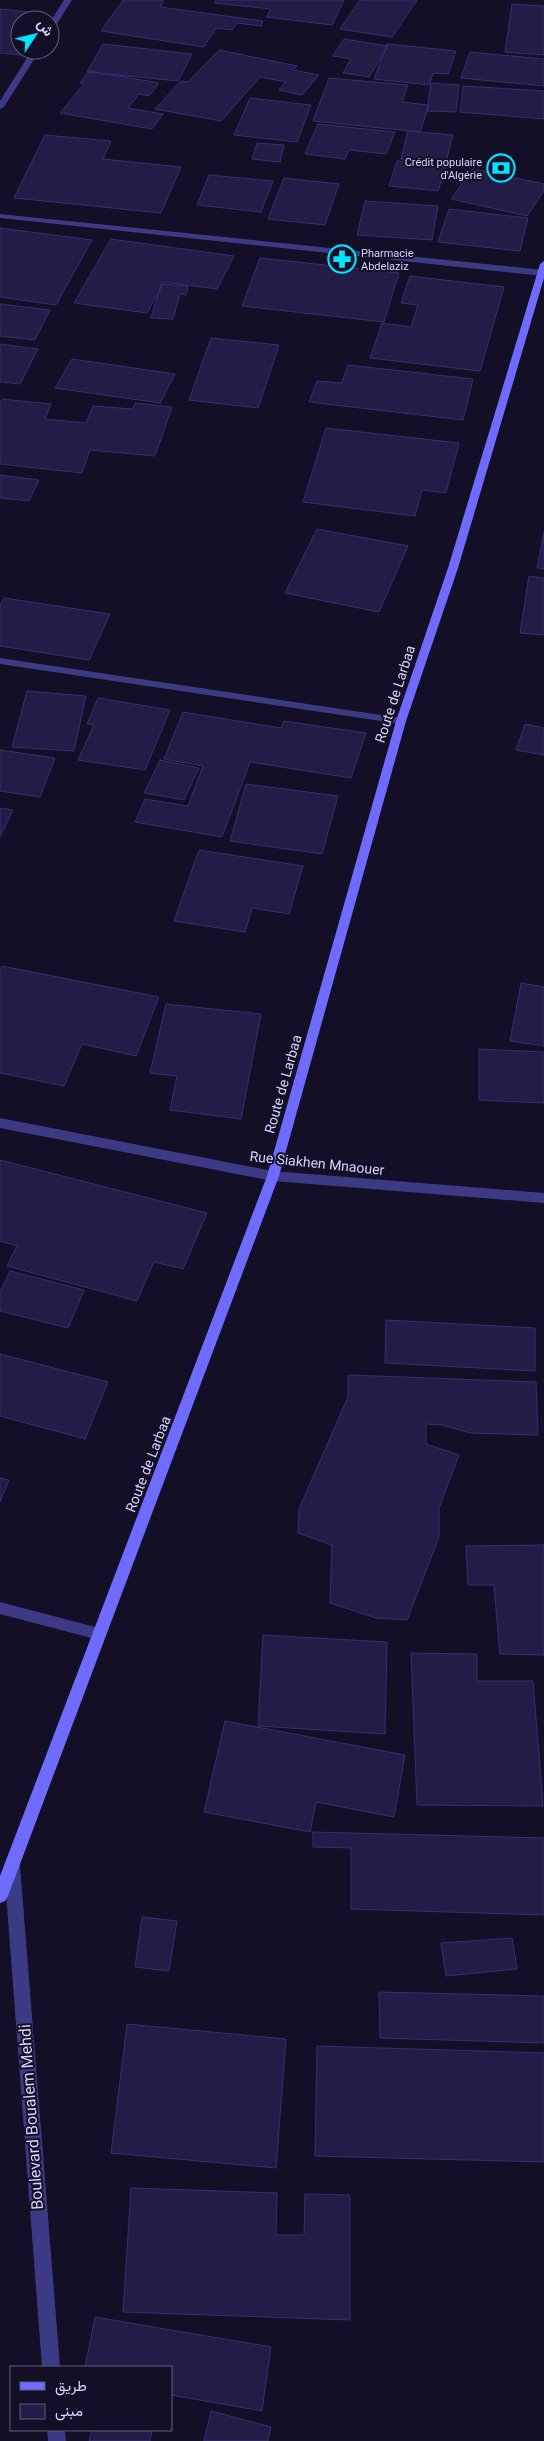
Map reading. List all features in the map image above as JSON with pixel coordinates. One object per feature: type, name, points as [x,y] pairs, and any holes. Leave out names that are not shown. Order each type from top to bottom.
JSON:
[{"type":"main road","name":"Route de Larbaa","points":[[0,1896],[273,1176],[401,721],[453,568],[543,270]]},
{"type":"street","points":[[60,12],[68,0]]},
{"type":"street","points":[[0,107],[30,60]]},
{"type":"street","points":[[0,216],[543,270]]},
{"type":"street","points":[[0,661],[401,721]]},
{"type":"street","name":"Rue Siakhen Mnaouer","points":[[0,1123],[273,1176],[544,1198]]},
{"type":"street","points":[[0,1608],[99,1634]]},
{"type":"street","name":"Boulevard Boualem Mehdi","points":[[12,1866],[51,2366]]},
{"type":"building","points":[[123,0],[164,0],[160,7],[263,21],[261,26],[237,23],[232,30],[216,28],[204,47],[101,31]]},
{"type":"building","points":[[216,0],[344,0],[332,25],[266,17],[271,9],[214,3]]},
{"type":"building","points":[[360,0],[417,0],[392,37],[340,29]]},
{"type":"building","points":[[512,4],[544,6],[544,55],[505,52]]},
{"type":"building","points":[[0,9],[10,10],[10,54],[0,53]]},
{"type":"building","points":[[344,39],[388,46],[369,77],[343,73],[351,59],[333,56]]},
{"type":"building","points":[[103,44],[192,54],[178,81],[87,72]]},
{"type":"building","points":[[387,44],[456,51],[448,74],[433,73],[429,85],[374,79]]},
{"type":"building","points":[[219,50],[297,66],[293,70],[319,75],[302,95],[279,90],[286,82],[260,77],[221,121],[155,109],[181,81],[188,82]]},
{"type":"building","points":[[470,52],[544,59],[544,86],[461,78]]},
{"type":"building","points":[[89,71],[159,83],[149,96],[139,94],[128,108],[163,114],[152,129],[60,113],[84,84],[80,83]]},
{"type":"building","points":[[329,78],[408,85],[402,102],[429,105],[420,132],[313,121]]},
{"type":"building","points":[[431,83],[459,85],[456,112],[427,111]]},
{"type":"building","points":[[463,86],[544,91],[544,119],[460,112]]},
{"type":"building","points":[[250,98],[311,105],[297,142],[234,135]]},
{"type":"building","points":[[318,124],[395,132],[386,154],[349,150],[345,159],[305,154]]},
{"type":"building","points":[[408,131],[453,135],[446,162],[401,159]]},
{"type":"building","points":[[45,135],[111,141],[103,159],[181,167],[161,213],[14,198]]},
{"type":"building","points":[[257,143],[284,145],[280,162],[252,159]]},
{"type":"building","points":[[397,161],[446,166],[438,191],[389,186]]},
{"type":"building","points":[[473,169],[544,184],[544,191],[527,216],[451,199]]},
{"type":"building","points":[[209,175],[273,181],[261,212],[197,205]]},
{"type":"building","points":[[284,178],[339,184],[325,225],[268,219]]},
{"type":"building","points":[[365,201],[438,206],[432,240],[357,235]]},
{"type":"building","points":[[449,209],[528,218],[520,251],[438,242]]},
{"type":"building","points":[[0,228],[92,240],[56,305],[0,297]]},
{"type":"building","points":[[111,239],[234,256],[217,289],[164,282],[147,313],[74,303]]},
{"type":"building","points":[[260,258],[399,273],[384,322],[242,306]]},
{"type":"building","points":[[410,276],[504,287],[480,371],[370,358],[382,323],[411,327],[418,305],[401,303]]},
{"type":"building","points":[[161,284],[188,286],[186,295],[180,294],[173,319],[151,318]]},
{"type":"building","points":[[0,304],[50,310],[35,340],[0,336]]},
{"type":"building","points":[[211,338],[279,345],[258,408],[189,400]]},
{"type":"building","points":[[0,344],[38,349],[20,384],[0,382]]},
{"type":"building","points":[[72,359],[175,374],[160,403],[55,388]]},
{"type":"building","points":[[348,365],[473,379],[463,420],[309,402],[317,381],[342,383]]},
{"type":"building","points":[[2,399],[51,404],[45,419],[86,423],[93,406],[133,409],[135,403],[172,407],[155,456],[90,450],[82,473],[0,464],[0,404]]},
{"type":"building","points":[[326,428],[459,443],[446,493],[422,490],[415,516],[303,502]]},
{"type":"building","points":[[0,475],[39,480],[29,501],[0,498]]},
{"type":"building","points":[[317,529],[408,546],[379,612],[285,593]]},
{"type":"building","points":[[544,531],[544,569],[537,568]]},
{"type":"building","points":[[529,576],[544,578],[544,635],[520,633]]},
{"type":"building","points":[[4,598],[110,614],[89,660],[0,646],[0,606]]},
{"type":"building","points":[[27,691],[86,696],[74,751],[12,747]]},
{"type":"building","points":[[98,698],[170,710],[145,770],[78,760],[94,725],[87,724]]},
{"type":"building","points":[[183,712],[281,728],[284,721],[366,733],[351,778],[250,762],[222,837],[135,822],[145,799],[188,806],[203,766],[164,759]]},
{"type":"building","points":[[525,724],[544,728],[544,755],[516,750]]},
{"type":"building","points":[[0,750],[55,758],[40,797],[0,791]]},
{"type":"building","points":[[160,760],[199,768],[184,800],[144,793]]},
{"type":"building","points":[[246,784],[338,796],[322,854],[230,841]]},
{"type":"building","points":[[0,808],[13,810],[0,837]]},
{"type":"building","points":[[199,850],[303,866],[289,914],[252,908],[245,932],[174,921]]},
{"type":"building","points":[[2,966],[159,997],[136,1056],[82,1044],[64,1086],[0,1073],[0,970]]},
{"type":"building","points":[[521,983],[544,987],[544,1046],[510,1041]]},
{"type":"building","points":[[166,1004],[261,1014],[241,1119],[170,1110],[177,1076],[150,1073]]},
{"type":"building","points":[[479,1049],[544,1052],[544,1103],[479,1100]]},
{"type":"building","points":[[0,1160],[207,1213],[183,1269],[154,1262],[137,1301],[7,1266],[17,1246],[0,1241]]},
{"type":"building","points":[[10,1271],[84,1290],[68,1328],[0,1311],[0,1292]]},
{"type":"building","points":[[386,1320],[535,1328],[535,1371],[385,1363]]},
{"type":"building","points":[[0,1354],[108,1382],[85,1439],[0,1416]]},
{"type":"building","points":[[348,1375],[536,1382],[538,1435],[470,1433],[443,1425],[426,1424],[426,1444],[459,1455],[439,1508],[439,1537],[407,1620],[376,1618],[330,1603],[332,1545],[298,1533],[299,1509],[348,1397]]},
{"type":"building","points":[[0,1478],[9,1480],[0,1502]]},
{"type":"building","points":[[544,1545],[544,1655],[500,1654],[494,1585],[468,1585],[466,1546]]},
{"type":"building","points":[[263,1635],[387,1642],[385,1734],[258,1726]]},
{"type":"building","points":[[411,1653],[477,1654],[477,1681],[533,1681],[543,1806],[417,1805]]},
{"type":"building","points":[[225,1721],[405,1755],[394,1817],[316,1802],[310,1832],[204,1812]]},
{"type":"building","points":[[313,1832],[544,1838],[544,1915],[351,1909],[351,1848],[313,1847]]},
{"type":"building","points":[[142,1917],[177,1921],[169,1971],[135,1967]]},
{"type":"building","points":[[512,1938],[517,1969],[446,1976],[441,1943]]},
{"type":"building","points":[[379,1992],[544,1996],[544,2043],[380,2038]]},
{"type":"building","points":[[127,2024],[286,2039],[276,2168],[111,2153]]},
{"type":"building","points":[[317,2046],[544,2053],[544,2162],[315,2156]]},
{"type":"building","points":[[131,2188],[277,2193],[276,2235],[304,2235],[305,2194],[350,2195],[350,2320],[123,2312]]},
{"type":"building","points":[[95,2317],[271,2347],[262,2411],[172,2395],[172,2366],[85,2366]]},
{"type":"building","points":[[211,2411],[271,2427],[268,2441],[204,2441]]},
{"type":"building","points":[[92,2431],[152,2431],[150,2441],[89,2441]]},
{"type":"place","name":"Crédit populaire d'Algérie","points":[[501,168]]},
{"type":"place","name":"Pharmacie Abdelaziz","points":[[342,259]]}]
